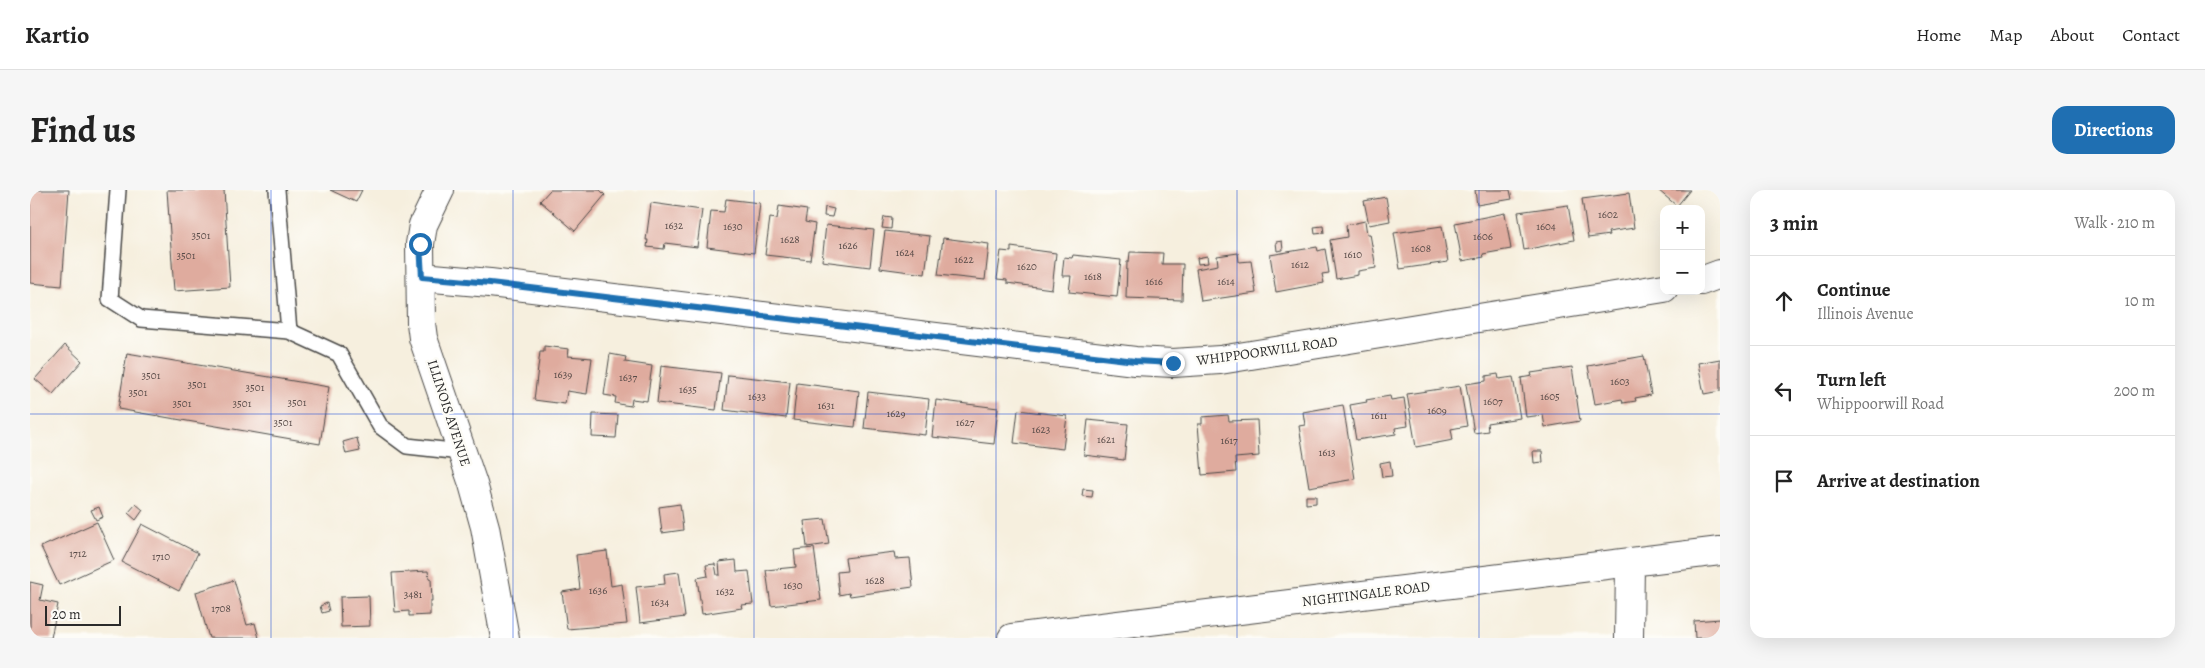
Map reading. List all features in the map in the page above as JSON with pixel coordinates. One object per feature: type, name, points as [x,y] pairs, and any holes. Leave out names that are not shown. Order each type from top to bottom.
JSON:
[{"type":"street","name":"ILLINOIS AVENUE","points":[[440,190],[423,225],[420,244],[422,277],[421,323],[423,338],[485,526],[505,638]]},
{"type":"street","points":[[1705,280],[1720,274]]},
{"type":"street","name":"WHIPPOORWILL ROAD","points":[[422,277],[500,284],[1125,360],[1173,363],[1220,360],[1660,289]]},
{"type":"street","name":"NIGHTINGALE ROAD","points":[[1012,638],[1720,551]]},
{"type":"street","points":[[1629,638],[1630,562]]},
{"type":"lane","points":[[118,190],[110,299],[141,319],[289,331],[339,354],[380,426],[407,446],[461,452]]},
{"type":"lane","points":[[277,190],[289,331]]},
{"type":"building","points":[[30,190],[69,190],[62,286],[30,283]]},
{"type":"building","points":[[167,190],[224,190],[230,287],[174,291]]},
{"type":"building","points":[[330,190],[362,190],[356,202]]},
{"type":"building","points":[[550,190],[600,190],[605,195],[575,231],[540,201]]},
{"type":"building","points":[[1475,190],[1510,190],[1512,199],[1477,205]]},
{"type":"building","points":[[1658,190],[1690,190],[1676,205]]},
{"type":"building","points":[[1629,193],[1634,228],[1608,232],[1609,235],[1588,238],[1582,199]]},
{"type":"building","points":[[1386,197],[1390,221],[1369,225],[1364,201]]},
{"type":"building","points":[[726,199],[760,203],[754,253],[707,247],[711,211],[724,212]]},
{"type":"building","points":[[651,203],[702,210],[697,247],[665,243],[664,249],[647,247],[648,240],[646,240]]},
{"type":"building","points":[[1568,205],[1574,240],[1524,250],[1518,212]]},
{"type":"building","points":[[779,206],[807,210],[805,222],[815,224],[810,260],[765,255],[770,218],[777,219]]},
{"type":"building","points":[[825,207],[834,209],[832,217],[824,216]]},
{"type":"building","points":[[1505,213],[1511,249],[1483,254],[1484,257],[1462,261],[1455,223]]},
{"type":"building","points":[[884,217],[892,218],[891,229],[882,228]]},
{"type":"building","points":[[1365,221],[1367,234],[1370,234],[1376,268],[1358,271],[1358,275],[1336,279],[1330,240],[1347,237],[1346,225]]},
{"type":"building","points":[[826,225],[874,230],[870,267],[822,261]]},
{"type":"building","points":[[1323,226],[1324,233],[1315,234],[1314,227]]},
{"type":"building","points":[[1442,226],[1448,262],[1400,269],[1394,233]]},
{"type":"building","points":[[885,231],[930,236],[925,274],[880,268]]},
{"type":"building","points":[[943,238],[989,244],[985,280],[938,275]]},
{"type":"building","points":[[1282,241],[1283,250],[1277,251],[1276,242]]},
{"type":"building","points":[[1011,247],[1056,253],[1052,289],[1007,283],[1007,280],[997,279],[1001,251],[1011,252]]},
{"type":"building","points":[[1317,247],[1318,251],[1325,249],[1329,273],[1322,274],[1324,283],[1276,292],[1270,255]]},
{"type":"building","points":[[1130,252],[1163,253],[1162,264],[1183,264],[1182,300],[1126,298],[1127,262],[1129,262]]},
{"type":"building","points":[[1238,253],[1239,262],[1251,261],[1256,293],[1201,301],[1196,269],[1218,265],[1217,256]]},
{"type":"building","points":[[1073,255],[1121,260],[1117,297],[1069,292],[1071,276],[1062,276],[1064,257],[1072,258]]},
{"type":"building","points":[[1207,256],[1208,263],[1198,264],[1197,258]]},
{"type":"building","points":[[65,345],[82,361],[53,394],[35,379]]},
{"type":"building","points":[[544,346],[569,349],[568,356],[592,358],[587,394],[567,391],[565,404],[534,400],[540,352],[544,352]]},
{"type":"building","points":[[127,353],[329,387],[320,444],[118,409]]},
{"type":"building","points":[[610,354],[626,357],[625,362],[652,366],[647,401],[632,399],[631,406],[615,403],[616,397],[604,395]]},
{"type":"building","points":[[1644,356],[1651,395],[1635,398],[1636,401],[1623,403],[1622,399],[1595,404],[1588,366]]},
{"type":"building","points":[[1720,359],[1720,391],[1704,394],[1698,363]]},
{"type":"building","points":[[661,366],[721,373],[716,410],[657,403]]},
{"type":"building","points":[[1572,367],[1580,421],[1545,427],[1543,415],[1526,417],[1521,378],[1532,376],[1531,373]]},
{"type":"building","points":[[1498,374],[1499,379],[1513,377],[1520,418],[1487,423],[1488,431],[1474,433],[1466,384],[1486,381],[1486,376]]},
{"type":"building","points":[[728,375],[790,382],[786,418],[724,410]]},
{"type":"building","points":[[797,383],[859,391],[855,427],[793,420]]},
{"type":"building","points":[[1460,386],[1467,426],[1451,429],[1453,440],[1416,447],[1407,394]]},
{"type":"building","points":[[868,392],[929,399],[925,435],[864,428]]},
{"type":"building","points":[[1390,396],[1391,400],[1404,398],[1408,426],[1395,428],[1396,434],[1356,440],[1350,405]]},
{"type":"building","points":[[936,400],[998,408],[994,444],[932,437]]},
{"type":"building","points":[[1343,405],[1355,479],[1309,487],[1299,426],[1305,425],[1303,412]]},
{"type":"building","points":[[1018,410],[1067,416],[1063,449],[1014,443]]},
{"type":"building","points":[[593,414],[618,415],[616,438],[592,437]]},
{"type":"building","points":[[1228,415],[1229,421],[1257,420],[1259,456],[1235,458],[1236,472],[1202,475],[1198,424],[1202,424],[1202,417]]},
{"type":"building","points":[[1088,420],[1128,424],[1124,460],[1084,455]]},
{"type":"building","points":[[357,438],[360,451],[346,454],[343,442]]},
{"type":"building","points":[[1533,451],[1542,451],[1543,462],[1534,463]]},
{"type":"building","points":[[1390,461],[1392,476],[1382,477],[1380,463]]},
{"type":"building","points":[[1083,489],[1093,490],[1092,497],[1082,496]]},
{"type":"building","points":[[1306,496],[1316,496],[1316,503],[1306,504]]},
{"type":"building","points":[[136,504],[143,510],[136,520],[128,513]]},
{"type":"building","points":[[680,504],[683,530],[662,533],[659,507]]},
{"type":"building","points":[[99,507],[103,517],[96,520],[91,510]]},
{"type":"building","points":[[825,519],[829,544],[807,547],[804,521]]},
{"type":"building","points":[[97,522],[114,560],[59,585],[41,547]]},
{"type":"building","points":[[142,524],[198,553],[179,591],[122,562]]},
{"type":"building","points":[[814,548],[821,600],[771,606],[766,570],[796,567],[794,550]]},
{"type":"building","points":[[607,551],[611,586],[622,584],[627,624],[567,629],[562,592],[580,589],[576,555]]},
{"type":"building","points":[[894,552],[895,559],[910,558],[913,587],[850,596],[849,593],[839,595],[837,572],[847,571],[845,558]]},
{"type":"building","points":[[736,560],[737,572],[749,571],[753,604],[741,605],[742,608],[702,614],[697,578],[708,576],[706,565],[715,564],[717,575],[720,575],[719,562]]},
{"type":"building","points":[[428,571],[429,578],[431,579],[432,601],[430,601],[430,615],[409,616],[409,611],[395,612],[392,573]]},
{"type":"building","points":[[679,572],[685,617],[640,623],[636,587],[665,584],[664,574]]},
{"type":"building","points":[[234,580],[247,625],[255,623],[259,638],[209,638],[196,592]]},
{"type":"building","points":[[30,582],[43,585],[40,600],[58,604],[51,638],[30,638]]},
{"type":"building","points":[[369,596],[370,626],[341,627],[340,597]]},
{"type":"building","points":[[327,603],[329,611],[322,613],[320,606]]},
{"type":"building","points":[[1720,619],[1720,638],[1695,638],[1694,621]]},
{"type":"route","points":[[420,244],[422,277],[490,283],[1135,361],[1173,363]]}]
